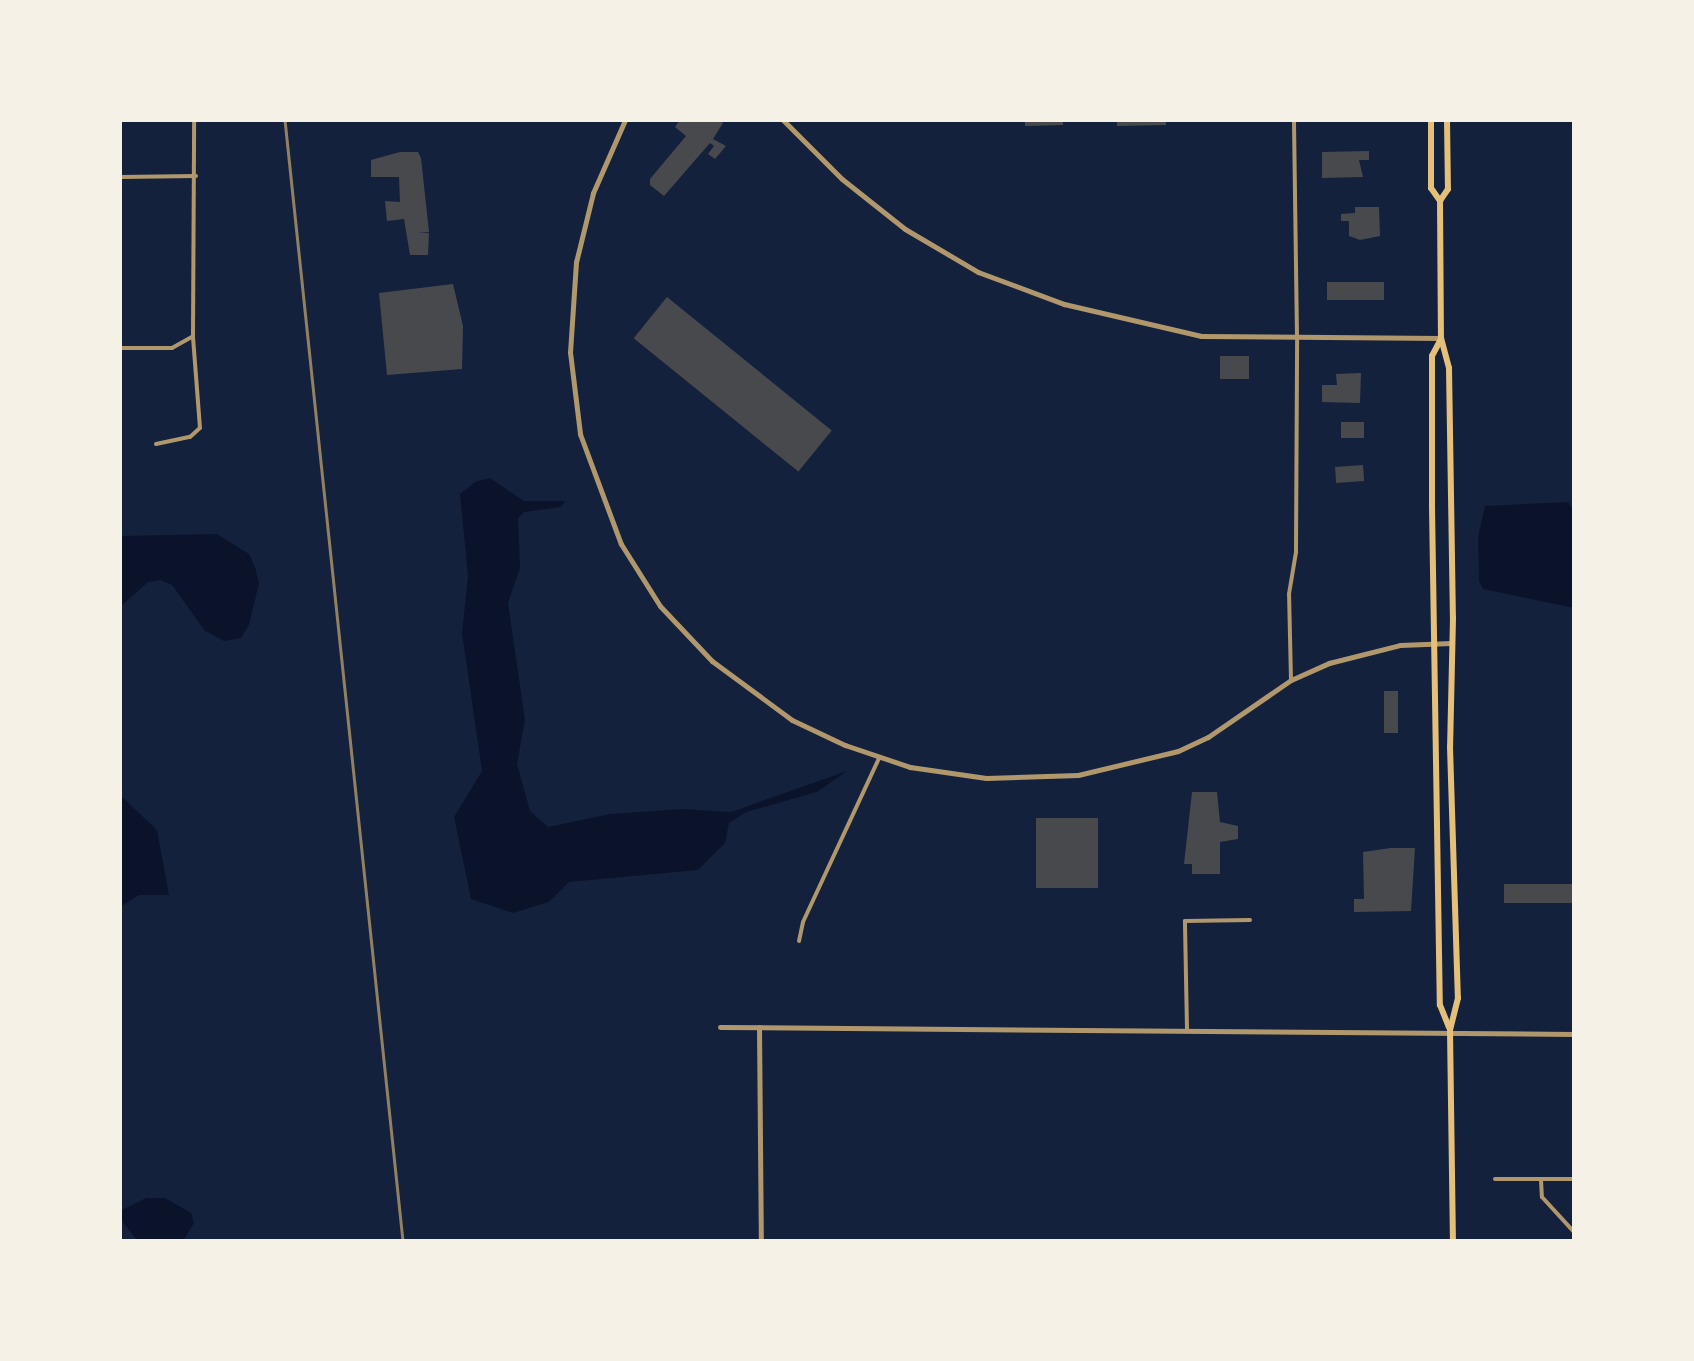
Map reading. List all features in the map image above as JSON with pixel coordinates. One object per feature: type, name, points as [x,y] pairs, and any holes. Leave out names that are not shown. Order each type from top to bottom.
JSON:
[{"type":"main road","points":[[1431,120],[1431,188],[1440,201]]},
{"type":"main road","points":[[1447,120],[1448,188],[1440,201],[1442,338],[1449,354],[1458,998],[1450,1030],[1453,1241]]},
{"type":"main road","points":[[1442,338],[1432,356],[1434,643],[1440,1004],[1450,1030]]},
{"type":"street","points":[[156,444],[190,437],[200,428],[193,336],[194,120]]},
{"type":"street","points":[[625,120],[586,216],[572,291],[574,395],[580,434],[598,490],[622,544],[660,606],[712,661],[792,720],[910,767],[986,778],[1078,775],[1178,751],[1208,737],[1291,680],[1366,651],[1451,643]]},
{"type":"street","points":[[783,120],[868,201],[978,272],[1112,319],[1201,336],[1442,338]]},
{"type":"street","points":[[1291,680],[1289,594],[1296,552],[1294,120]]},
{"type":"street","points":[[120,177],[196,176]]},
{"type":"street","points":[[120,348],[172,348],[193,336]]},
{"type":"street","points":[[799,941],[803,922],[880,756]]},
{"type":"street","points":[[1187,1028],[1185,922],[1250,920]]},
{"type":"street","points":[[720,1027],[1574,1034]]},
{"type":"street","points":[[759,1027],[761,1241]]},
{"type":"street","points":[[1495,1179],[1574,1178]]},
{"type":"street","points":[[1541,1180],[1542,1196],[1574,1232]]},
{"type":"water","points":[[490,478],[524,501],[565,501],[561,507],[524,512],[518,518],[520,568],[508,603],[525,720],[517,764],[530,811],[548,827],[610,814],[682,809],[731,812],[847,771],[817,792],[746,812],[729,823],[725,843],[698,870],[569,882],[549,902],[513,913],[471,899],[454,817],[482,771],[462,633],[468,576],[460,494],[475,482]]},
{"type":"water","points":[[1568,502],[1572,508],[1574,608],[1483,589],[1479,581],[1478,537],[1485,506]]},
{"type":"water","points":[[217,534],[249,554],[259,583],[249,625],[241,638],[224,641],[205,631],[172,585],[160,580],[148,582],[120,607],[120,536]]},
{"type":"water","points":[[120,795],[157,830],[169,895],[139,895],[120,907]]},
{"type":"water","points":[[146,1198],[165,1198],[191,1213],[194,1223],[183,1241],[138,1241],[120,1219],[120,1211]]},
{"type":"building","points":[[680,120],[719,120],[723,123],[713,139],[726,146],[715,159],[708,154],[714,146],[710,143],[664,196],[650,185],[650,179],[686,136],[675,127]]},
{"type":"building","points":[[1025,120],[1063,120],[1063,125],[1025,126]]},
{"type":"building","points":[[1117,120],[1166,120],[1166,125],[1117,126]]},
{"type":"building","points":[[1369,151],[1369,160],[1359,160],[1363,177],[1322,178],[1322,152]]},
{"type":"building","points":[[400,152],[418,152],[421,158],[429,232],[418,233],[429,233],[428,255],[410,255],[404,219],[387,221],[385,201],[400,202],[399,177],[371,177],[371,160]]},
{"type":"building","points":[[1355,207],[1379,207],[1380,236],[1360,240],[1349,236],[1349,221],[1341,221],[1341,214],[1355,213]]},
{"type":"building","points":[[1327,282],[1384,282],[1384,300],[1327,300]]},
{"type":"building","points":[[453,284],[463,326],[462,369],[387,375],[379,293]]},
{"type":"building","points":[[667,297],[832,430],[798,472],[634,338]]},
{"type":"building","points":[[1220,356],[1249,356],[1249,379],[1220,379]]},
{"type":"building","points":[[1361,373],[1360,403],[1322,402],[1322,385],[1337,385],[1336,374]]},
{"type":"building","points":[[1341,422],[1364,422],[1364,438],[1341,438]]},
{"type":"building","points":[[1363,465],[1364,481],[1336,483],[1335,467]]},
{"type":"building","points":[[1384,691],[1398,691],[1398,733],[1384,733]]},
{"type":"building","points":[[1192,792],[1217,792],[1220,822],[1238,826],[1238,839],[1220,842],[1220,874],[1192,874],[1192,864],[1184,864]]},
{"type":"building","points":[[1036,818],[1098,818],[1098,888],[1036,888]]},
{"type":"building","points":[[1415,848],[1411,911],[1354,912],[1354,899],[1364,899],[1363,852]]},
{"type":"building","points":[[1504,884],[1574,884],[1574,903],[1504,903]]},
{"type":"railway","points":[[285,120],[403,1241]]}]
